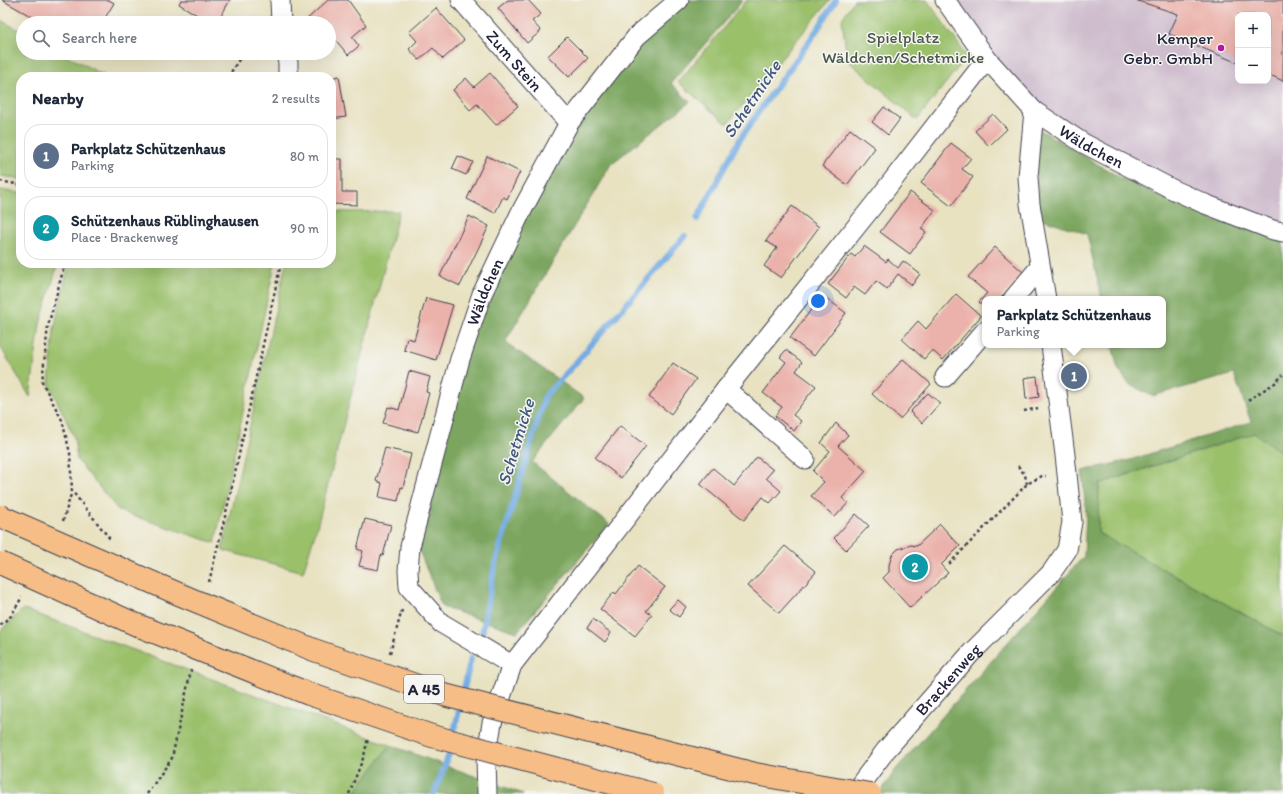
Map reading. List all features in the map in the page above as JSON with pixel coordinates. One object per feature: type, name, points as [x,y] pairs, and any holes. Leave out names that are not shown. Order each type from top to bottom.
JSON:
[{"type":"highway","name":"A 45","points":[[0,516],[181,595],[314,650],[444,695],[755,774],[870,794]]},
{"type":"highway","name":"A 45","points":[[0,563],[137,624],[309,694],[432,736],[653,794]]},
{"type":"street","points":[[280,0],[281,16]]},
{"type":"street","name":"Zum Stein","points":[[461,0],[569,123]]},
{"type":"street","name":"Wäldchen","points":[[512,665],[441,623],[409,587],[408,571],[410,547],[460,359],[482,294],[520,214],[569,123],[637,36],[678,0]]},
{"type":"street","name":"Wäldchen","points":[[945,0],[987,59],[1034,111],[1083,143],[1172,190],[1205,204],[1283,232]]},
{"type":"street","points":[[487,794],[486,758],[492,723],[512,665],[726,389],[872,207],[987,59]]},
{"type":"street","points":[[287,60],[288,72]]},
{"type":"street","points":[[1034,111],[1028,177],[1030,204],[1046,296]]},
{"type":"street","points":[[1016,296],[1040,268]]},
{"type":"street","points":[[945,377],[982,334]]},
{"type":"street","name":"Brackenweg","points":[[853,794],[886,750],[971,654],[1051,573],[1067,550],[1072,522],[1051,348]]},
{"type":"street","points":[[726,389],[805,459]]},
{"type":"path","points":[[231,72],[239,60]]},
{"type":"path","points":[[0,181],[16,184]]},
{"type":"path","points":[[64,268],[48,326],[42,382],[62,420],[70,453],[72,491],[112,541]]},
{"type":"path","points":[[208,583],[229,500],[279,268]]},
{"type":"path","points":[[1248,400],[1276,383],[1283,375]]},
{"type":"path","points":[[1018,466],[1025,475],[1028,484]]},
{"type":"path","points":[[949,564],[1028,484],[1042,476],[1067,473]]},
{"type":"path","points":[[147,794],[172,758],[192,669]]},
{"type":"shaded area","points":[[945,0],[1283,0],[1283,232],[1273,231],[1034,111]]},
{"type":"green space","points":[[676,0],[743,0],[671,83],[690,102],[611,164],[505,342],[584,398],[532,462],[609,524],[517,632],[442,607],[416,543],[478,303],[551,169],[635,38]]},
{"type":"green space","points":[[747,0],[830,0],[727,124],[678,82]]},
{"type":"green space","name":"Spielplatz Wäldchen/Schetmicke","points":[[854,0],[927,0],[967,56],[917,120],[847,60],[842,19]]},
{"type":"green space","points":[[0,20],[16,28],[16,60],[75,60],[98,72],[16,72],[16,178],[0,176]]},
{"type":"green space","points":[[1032,125],[1119,177],[1214,221],[1283,233],[1283,453],[1254,433],[1099,484],[1098,533],[1283,636],[1283,794],[879,794],[897,768],[1084,556],[1086,513],[1082,471],[1130,460],[1251,422],[1234,374],[1152,396],[1129,384],[1118,369],[1113,348],[1166,348],[1166,296],[1101,296],[1087,234],[1040,218]]},
{"type":"green space","points":[[0,190],[16,192],[16,268],[57,268],[40,324],[30,397],[0,346]]},
{"type":"green space","points":[[399,211],[317,527],[303,572],[222,550],[285,268],[336,268],[336,212]]},
{"type":"green space","points":[[68,268],[274,268],[215,543],[119,511],[77,460],[74,437],[49,384],[54,329]]},
{"type":"green space","points":[[1254,433],[1283,453],[1283,636],[1098,533],[1099,484]]},
{"type":"green space","points":[[23,609],[390,745],[354,794],[0,794],[0,631]]},
{"type":"green space","points":[[390,745],[523,794],[354,794]]},
{"type":"building","points":[[2,0],[109,0],[114,3],[106,16],[31,16]]},
{"type":"building","points":[[181,0],[230,0],[221,16],[199,16],[179,4]]},
{"type":"building","points":[[328,0],[348,0],[366,25],[352,37],[359,46],[348,55],[336,40],[336,16],[311,16]]},
{"type":"building","points":[[508,0],[528,0],[541,14],[532,21],[541,31],[527,43],[498,8]]},
{"type":"building","name":"Kemper Gebr. GmbH","points":[[1135,0],[1283,0],[1283,81],[1271,75],[1271,12],[1235,12],[1235,62],[1169,34],[1178,14]]},
{"type":"building","points":[[436,8],[464,40],[443,59],[433,48],[419,60],[409,49],[417,41],[409,32]]},
{"type":"building","points":[[567,37],[588,58],[569,77],[548,56]]},
{"type":"building","points":[[490,73],[518,106],[496,125],[477,104],[470,110],[453,90],[466,78],[474,87]]},
{"type":"building","points":[[339,76],[346,117],[336,118],[336,77]]},
{"type":"building","points":[[884,107],[900,119],[888,135],[872,122]]},
{"type":"building","points":[[993,114],[1007,129],[989,146],[975,131]]},
{"type":"building","points":[[850,129],[875,148],[847,185],[822,166]]},
{"type":"building","points":[[951,143],[971,158],[962,169],[973,177],[951,206],[921,183]]},
{"type":"building","points":[[458,156],[473,162],[466,175],[452,169]]},
{"type":"building","points":[[487,156],[520,172],[507,199],[503,197],[495,213],[467,199]]},
{"type":"building","points":[[336,159],[342,159],[342,192],[357,192],[357,205],[336,204]]},
{"type":"building","points":[[910,192],[935,210],[921,229],[926,232],[910,254],[880,232]]},
{"type":"building","points":[[792,206],[819,227],[781,278],[764,266],[777,248],[766,241]]},
{"type":"building","points":[[469,216],[489,226],[460,286],[440,276]]},
{"type":"building","points":[[864,246],[886,262],[888,259],[898,268],[903,261],[920,274],[912,285],[898,274],[887,289],[876,281],[865,295],[854,287],[846,298],[828,284],[851,254],[855,257]]},
{"type":"building","points":[[995,247],[1024,273],[1003,296],[984,296],[987,293],[968,277]]},
{"type":"building","points":[[956,294],[981,316],[943,360],[932,350],[924,359],[902,339],[918,321],[926,329]]},
{"type":"building","points":[[822,295],[846,313],[814,356],[790,338]]},
{"type":"building","points":[[426,298],[453,305],[436,360],[404,350],[407,338],[414,340]]},
{"type":"building","points":[[786,350],[802,362],[796,371],[816,386],[793,415],[801,421],[794,431],[775,416],[782,407],[763,393],[786,362],[780,357]]},
{"type":"building","points":[[903,359],[931,384],[900,419],[872,394]]},
{"type":"building","points":[[673,363],[696,379],[671,414],[649,397]]},
{"type":"building","points":[[409,371],[430,377],[426,392],[429,393],[418,432],[383,423],[388,407],[399,410]]},
{"type":"building","points":[[1037,376],[1039,397],[1026,399],[1024,378]]},
{"type":"building","points":[[928,393],[940,403],[922,423],[910,412]]},
{"type":"building","points":[[836,423],[848,435],[838,446],[866,471],[842,498],[848,503],[835,517],[811,496],[824,482],[813,471],[830,451],[821,443]]},
{"type":"building","points":[[620,426],[646,446],[621,478],[595,458]]},
{"type":"building","points":[[385,448],[411,454],[403,488],[401,487],[398,501],[379,497],[382,483],[376,481]]},
{"type":"building","points":[[757,457],[773,470],[766,478],[781,491],[770,503],[763,497],[744,520],[700,484],[713,468],[734,486]]},
{"type":"building","points":[[856,514],[869,526],[846,550],[834,538]]},
{"type":"building","points":[[365,519],[391,525],[383,556],[381,555],[378,570],[359,566],[363,551],[357,549]]},
{"type":"building","points":[[940,524],[960,546],[941,565],[948,573],[910,608],[883,578],[889,572],[889,565],[892,555],[898,549],[911,545],[917,546]]},
{"type":"building","points":[[785,546],[816,572],[779,613],[748,586]]},
{"type":"building","points":[[638,566],[665,587],[646,611],[652,615],[635,636],[600,609],[614,592],[616,594]]},
{"type":"building","points":[[678,600],[686,607],[679,617],[669,609]]},
{"type":"building","points":[[593,619],[611,633],[605,642],[587,628]]},
{"type":"waterway","name":"Schetmicke","points":[[697,219],[744,133],[826,17],[836,0]]},
{"type":"waterway","name":"Schetmicke","points":[[482,634],[495,564],[545,396],[573,366],[685,236]]},
{"type":"waterway","name":"Schetmicke","points":[[434,794],[449,754],[471,658]]},
{"type":"place","name":"Kemper Gebr. GmbH","points":[[1221,48]]},
{"type":"place","name":"Parkplatz Schützenhaus","points":[[1074,376]]},
{"type":"place","name":"Schützenhaus Rüblinghausen","points":[[915,567]]}]
